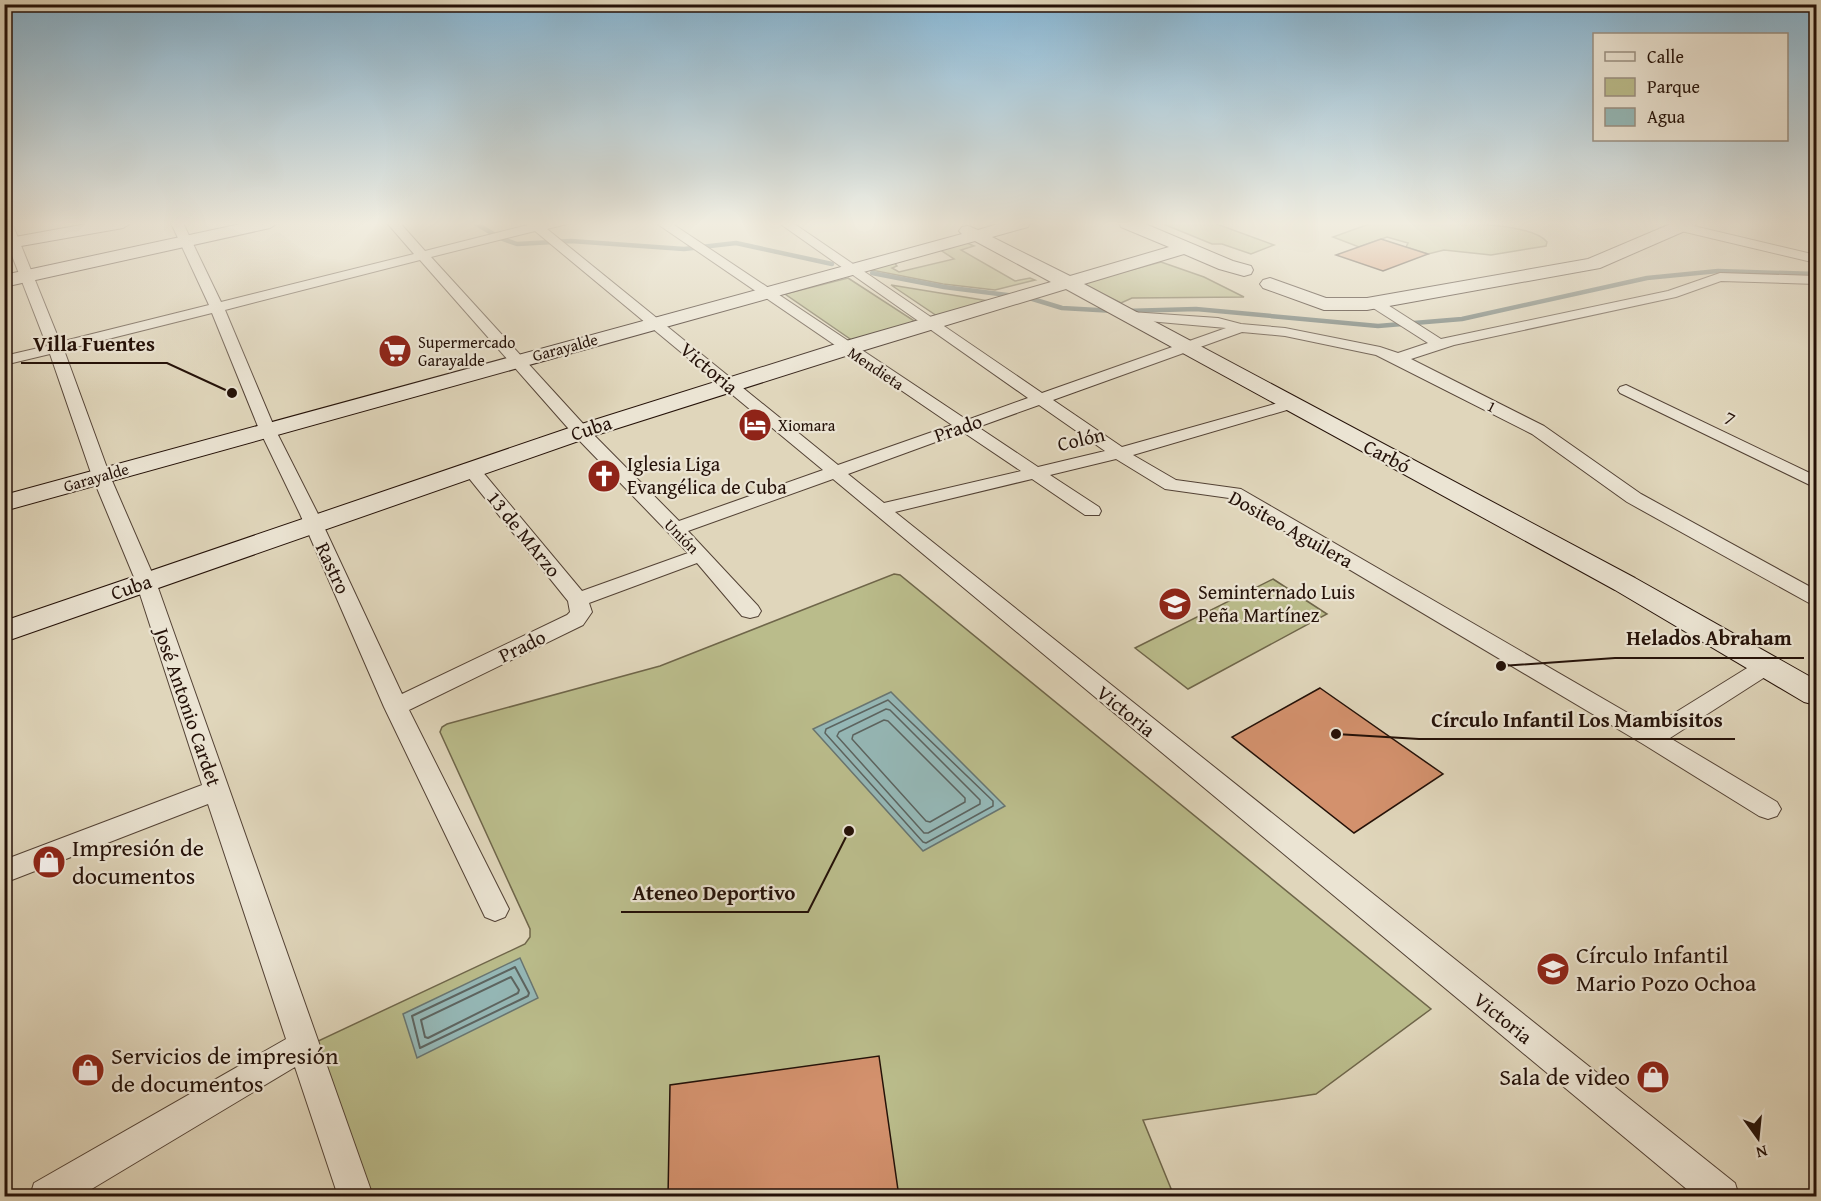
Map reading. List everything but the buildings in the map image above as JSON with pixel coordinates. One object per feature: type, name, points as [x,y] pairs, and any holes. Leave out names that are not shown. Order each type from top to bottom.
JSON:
[{"type":"street","name":"José Antonio Cardet","points":[[29,279],[101,476],[146,582],[355,1197]]},
{"type":"street","name":"Rastro","points":[[204,279],[267,429],[396,707],[495,909]]},
{"type":"street","points":[[4,361],[330,279]]},
{"type":"street","name":"Unión","points":[[445,279],[580,432],[701,555],[750,611]]},
{"type":"street","name":"Victoria","points":[[607,279],[728,384],[836,471],[880,510],[1722,1197]]},
{"type":"street","name":"Mendieta","points":[[746,279],[1092,511]]},
{"type":"street","name":"Garayalde","points":[[4,503],[815,279]]},
{"type":"street","name":"Dositeo Aguilera","points":[[867,279],[1120,453],[1171,485],[1234,493],[1652,738],[1768,809]]},
{"type":"street","name":"Carbó","points":[[1061,279],[1625,584],[1816,694]]},
{"type":"street","name":"Cuba","points":[[4,632],[470,468],[728,384],[1077,279]]},
{"type":"street","points":[[1228,279],[1237,285],[1252,287],[1270,284],[1324,304],[1352,306],[1509,279]]},
{"type":"street","points":[[1398,358],[1445,343],[1671,294],[1714,279]]},
{"type":"street","points":[[1761,279],[1816,294]]},
{"type":"street","points":[[1375,303],[1421,332],[1445,343]]},
{"type":"street","name":"1","points":[[1131,316],[1218,322],[1241,328],[1285,332],[1380,351],[1398,358],[1538,430],[1634,498],[1816,598]]},
{"type":"street","name":"Prado","points":[[675,529],[1241,328]]},
{"type":"street","name":"7","points":[[1626,390],[1816,483]]},
{"type":"street","name":"Colón","points":[[880,510],[1120,453],[1291,404]]},
{"type":"street","name":"13 de MArzo","points":[[470,468],[578,600]]},
{"type":"street","points":[[578,600],[701,555]]},
{"type":"street","name":"Prado","points":[[396,707],[575,620],[581,612],[578,600]]},
{"type":"street","points":[[1652,738],[1768,665]]},
{"type":"street","points":[[4,872],[217,790]]},
{"type":"street","points":[[47,1197],[302,1046]]},
{"type":"green space","points":[[850,279],[919,324],[856,343],[785,294]]},
{"type":"green space","points":[[918,279],[1035,280],[995,290]]},
{"type":"green space","points":[[1096,279],[1208,279],[1244,297],[1132,298],[1121,303],[1081,283]]},
{"type":"green space","points":[[891,285],[995,302],[940,318]]},
{"type":"green space","points":[[894,574],[900,575],[1431,1009],[1316,1094],[1143,1120],[1174,1196],[362,1196],[310,1051],[316,1042],[525,944],[530,937],[530,929],[440,732],[442,727],[660,666]]},
{"type":"green space","points":[[1273,579],[1327,614],[1188,689],[1135,648]]},
{"type":"water","points":[[891,692],[1005,806],[923,851],[813,729]]},
{"type":"water","points":[[520,958],[538,998],[417,1058],[403,1014]]},
{"type":"waterway","points":[[903,279],[1015,296]]},
{"type":"waterway","points":[[1126,311],[1196,309],[1378,326],[1462,319],[1642,279]]},
{"type":"waterway","points":[[1026,297],[1062,308],[1115,311]]},
{"type":"place","name":"Supermercado Garayalde","points":[[395,351]]},
{"type":"place","name":"Villa Fuentes","points":[[232,393]]},
{"type":"place","name":"Xiomara","points":[[755,425]]},
{"type":"place","name":"Iglesia Liga Evangélica de Cuba","points":[[604,476]]},
{"type":"place","name":"Seminternado Luis Peña Martínez","points":[[1175,604]]},
{"type":"place","name":"Helados Abraham","points":[[1501,666]]},
{"type":"place","name":"Círculo Infantil Los Mambisitos","points":[[1336,734]]},
{"type":"place","name":"Ateneo Deportivo","points":[[849,831]]},
{"type":"place","name":"Impresión de documentos","points":[[49,862]]},
{"type":"place","name":"Círculo Infantil Mario Pozo Ochoa","points":[[1553,969]]},
{"type":"place","name":"Servicios de impresión de documentos","points":[[88,1070]]},
{"type":"place","name":"Sala de video","points":[[1653,1077]]}]
